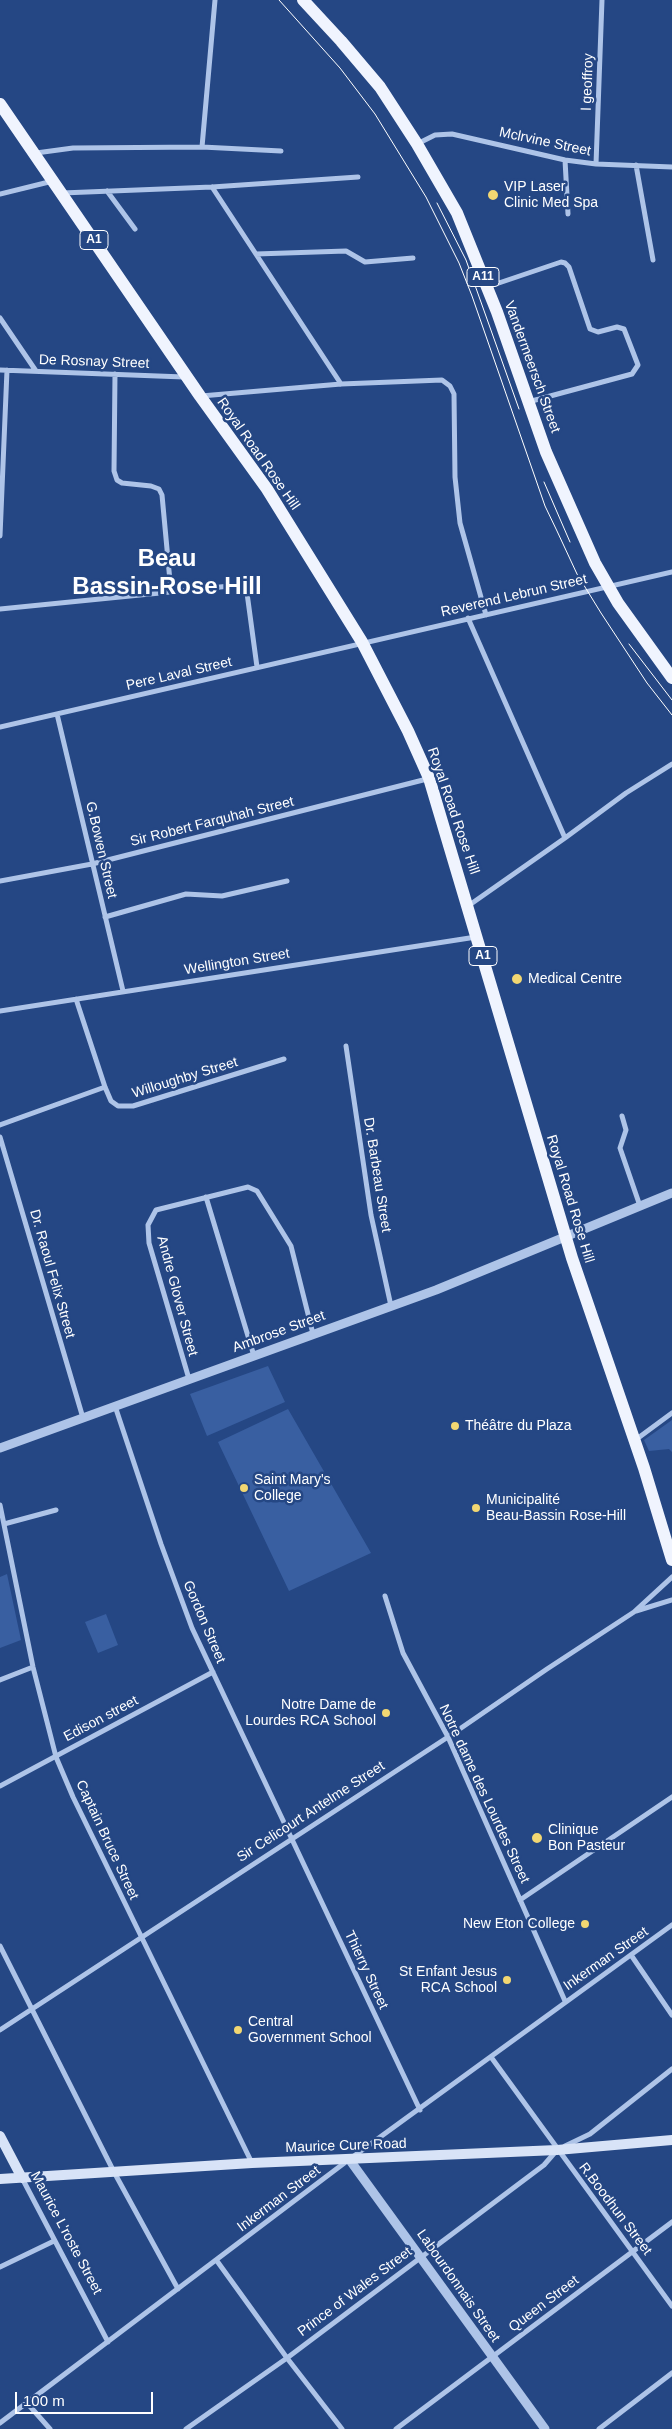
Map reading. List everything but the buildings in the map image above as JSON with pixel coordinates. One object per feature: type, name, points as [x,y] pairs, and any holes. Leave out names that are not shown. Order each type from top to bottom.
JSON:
[{"type":"main road","name":"Vandermeersch Street","points":[[302,0],[380,87],[417,144],[457,213],[487,288],[546,452],[607,586],[672,678]]},
{"type":"main road","name":"Royal Road Rose Hill","points":[[0,104],[200,396],[267,489],[362,642],[408,731],[428,778],[566,1235],[672,1560]]},
{"type":"main road","name":"Maurice L'roste Street","points":[[0,2136],[22,2178]]},
{"type":"main road","name":"Maurice Cure Road","points":[[0,2179],[252,2164],[557,2150],[672,2140]]},
{"type":"street","points":[[202,147],[215,0]]},
{"type":"street","name":"l geoffroy","points":[[596,164],[602,0]]},
{"type":"street","name":"Mclrvine Street","points":[[417,144],[435,135],[452,134],[565,160],[596,164],[672,167]]},
{"type":"street","points":[[35,153],[73,148],[202,147],[281,151]]},
{"type":"street","points":[[565,160],[568,214]]},
{"type":"street","points":[[636,165],[653,260]]},
{"type":"street","points":[[62,193],[212,187],[358,177]]},
{"type":"street","points":[[0,194],[53,181]]},
{"type":"street","points":[[212,187],[341,384]]},
{"type":"street","points":[[107,191],[135,229]]},
{"type":"street","points":[[256,254],[346,251],[365,262],[412,258]]},
{"type":"street","points":[[487,288],[561,262],[565,263],[569,267],[590,329],[598,332],[617,327],[624,329],[638,365],[632,374],[528,402]]},
{"type":"street","points":[[0,318],[36,371]]},
{"type":"street","name":"De Rosnay Street","points":[[0,370],[187,377]]},
{"type":"street","points":[[0,536],[6,370]]},
{"type":"street","points":[[115,374],[114,472],[117,480],[122,483],[151,486],[159,489],[162,495],[171,592]]},
{"type":"street","points":[[200,396],[341,384],[442,380],[450,386],[454,394],[455,476],[460,523],[486,614]]},
{"type":"street","name":"Reverend Lebrun Street","points":[[362,642],[672,572]]},
{"type":"street","points":[[0,609],[240,585],[245,587],[258,667]]},
{"type":"street","points":[[468,618],[565,838]]},
{"type":"street","name":"Pere Laval Street","points":[[0,727],[362,642]]},
{"type":"street","name":"G.Bowen Street","points":[[57,714],[123,991]]},
{"type":"street","points":[[468,906],[565,838],[626,792],[672,764]]},
{"type":"street","name":"Sir Robert Farquhah Street","points":[[0,881],[92,864],[428,778]]},
{"type":"street","points":[[105,917],[186,894],[222,896],[287,881]]},
{"type":"street","name":"Wellington Street","points":[[0,1011],[477,937]]},
{"type":"street","name":"Willoughby Street","points":[[76,999],[105,1087],[111,1101],[118,1106],[134,1106],[284,1059]]},
{"type":"street","name":"Dr. Barbeau Street","points":[[346,1046],[371,1215],[391,1306]]},
{"type":"street","points":[[0,1125],[105,1087]]},
{"type":"street","points":[[622,1116],[626,1130],[620,1148],[640,1206]]},
{"type":"street","name":"Dr. Raoul Felix Street","points":[[0,1137],[83,1418]]},
{"type":"street","name":"Andre Glover Street","points":[[189,1379],[149,1243],[148,1225],[156,1210],[248,1187],[257,1191],[291,1246],[313,1334]]},
{"type":"street","name":"Ambrose Street","points":[[0,1448],[436,1290],[672,1193]]},
{"type":"street","points":[[206,1197],[254,1356]]},
{"type":"street","name":"Gordon Street","points":[[115,1406],[161,1544],[192,1628],[292,1838]]},
{"type":"street","points":[[634,1441],[672,1413]]},
{"type":"street","name":"Captain Bruce Street","points":[[0,1505],[33,1667],[56,1756],[73,1798],[252,2164]]},
{"type":"street","points":[[2,1521],[56,1510]]},
{"type":"street","name":"Sir Celicourt Antelme Street","points":[[0,2030],[140,1936],[448,1737],[547,1668],[634,1612],[672,1577]]},
{"type":"street","name":"Notre dame des Lourdes Street","points":[[385,1596],[403,1653],[448,1737],[565,2001]]},
{"type":"street","name":"Sir Celicourt Antelme Street","points":[[634,1612],[672,1600]]},
{"type":"street","points":[[0,1680],[33,1667]]},
{"type":"street","name":"Edison street","points":[[0,1786],[213,1672]]},
{"type":"street","points":[[520,1900],[672,1797]]},
{"type":"street","name":"Thierry Street","points":[[292,1838],[420,2110]]},
{"type":"street","name":"Inkerman Street","points":[[0,2423],[217,2261],[349,2159],[420,2110],[565,2001],[672,1925]]},
{"type":"street","points":[[0,1946],[114,2172],[178,2289]]},
{"type":"street","points":[[631,1955],[672,2015]]},
{"type":"street","name":"R.Boodhun Street","points":[[490,2057],[557,2150],[633,2250],[672,2306]]},
{"type":"street","name":"Prince of Wales Street","points":[[186,2429],[287,2358],[544,2164],[557,2150],[590,2134],[672,2069]]},
{"type":"street","name":"Labourdonnais Street","points":[[349,2159],[545,2429]]},
{"type":"street","name":"Maurice L'roste Street","points":[[22,2178],[108,2342]]},
{"type":"street","name":"Queen Street","points":[[396,2429],[672,2222]]},
{"type":"street","points":[[0,2267],[54,2241]]},
{"type":"street","points":[[217,2261],[287,2358],[342,2429]]},
{"type":"street","points":[[599,2429],[672,2373]]},
{"type":"street","points":[[28,2403],[50,2429]]},
{"type":"shaded area","points":[[268,1366],[285,1402],[207,1436],[190,1394]]},
{"type":"shaded area","points":[[288,1409],[371,1553],[289,1591],[218,1442]]},
{"type":"shaded area","points":[[672,1420],[672,1452],[669,1449],[649,1451],[644,1440]]},
{"type":"shaded area","points":[[7,1574],[21,1640],[0,1648],[0,1577]]},
{"type":"shaded area","points":[[106,1614],[118,1645],[98,1653],[85,1622]]},
{"type":"tram line","points":[[279,0],[340,68],[375,114],[426,197],[459,263],[545,506],[577,574],[647,683],[672,715]]},
{"type":"tram line","points":[[437,203],[466,260],[519,409]]},
{"type":"tram line","points":[[544,482],[570,542]]},
{"type":"tram line","points":[[629,644],[672,700]]},
{"type":"place","name":"VIP Laser Clinic Med Spa","points":[[493,195]]},
{"type":"place","name":"Medical Centre","points":[[517,979]]},
{"type":"place","name":"Théâtre du Plaza","points":[[455,1426]]},
{"type":"place","name":"Saint Mary's College","points":[[244,1488]]},
{"type":"place","name":"Municipalité Beau-Bassin Rose-Hill","points":[[476,1508]]},
{"type":"place","name":"Notre Dame de Lourdes RCA School","points":[[386,1713]]},
{"type":"place","name":"Clinique Bon Pasteur","points":[[537,1838]]},
{"type":"place","name":"New Eton College","points":[[585,1924]]},
{"type":"place","name":"St Enfant Jesus RCA School","points":[[507,1980]]},
{"type":"place","name":"Central Government School","points":[[238,2030]]},
{"type":"district","name":"Beau Bassin-Rose Hill","points":[[167,573]]}]
